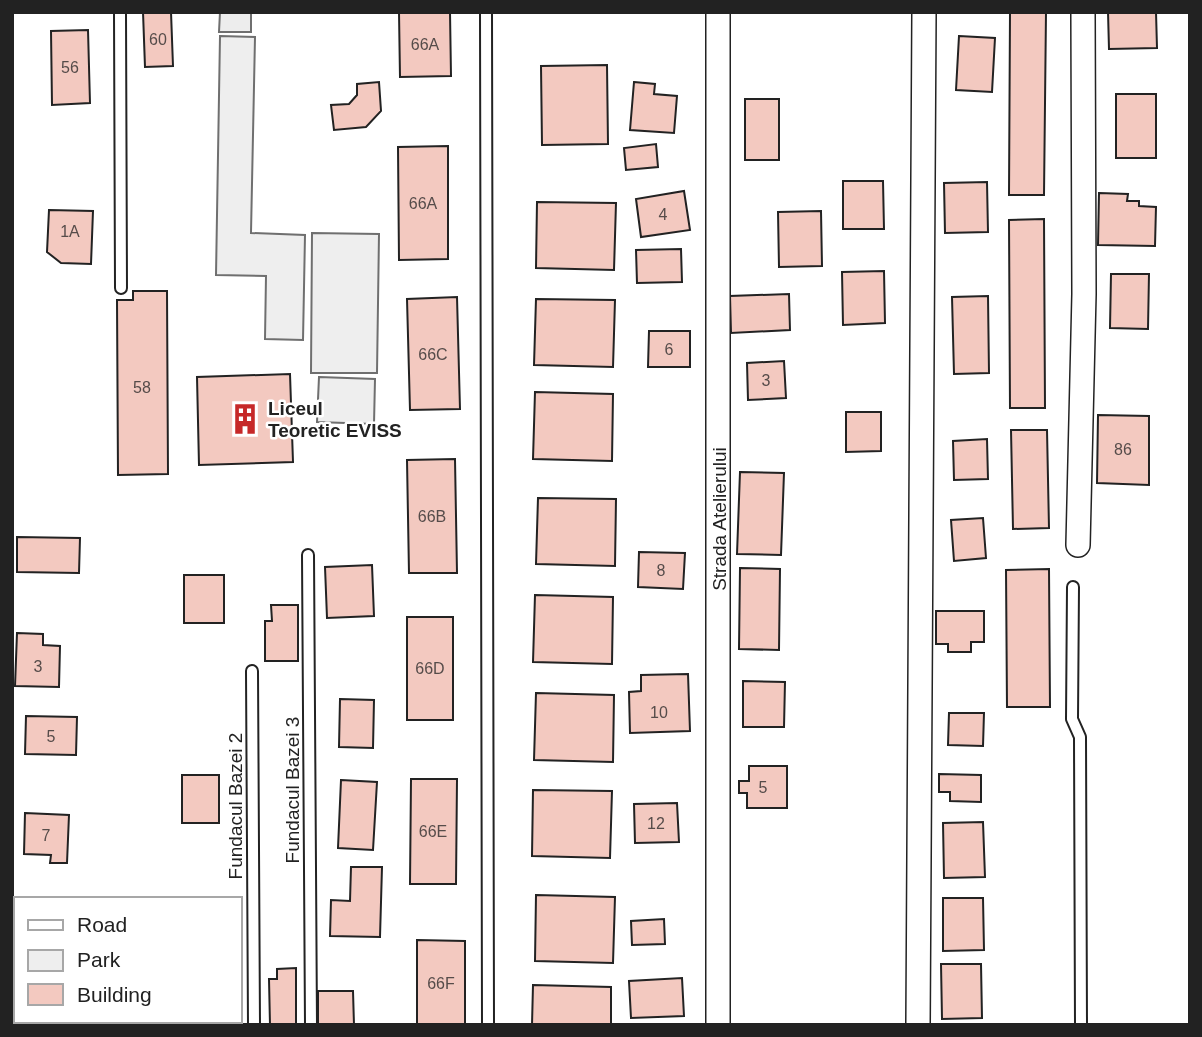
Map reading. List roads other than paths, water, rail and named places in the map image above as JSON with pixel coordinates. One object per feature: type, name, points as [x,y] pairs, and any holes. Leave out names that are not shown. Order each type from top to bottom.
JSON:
[{"type":"street","name":"Strada Atelierului","points":[[718,12],[718,1025]]},
{"type":"street","points":[[918,1025],[924,12]]},
{"type":"street","points":[[1078,545],[1084,294],[1083,12]]},
{"type":"lane","points":[[120,12],[121,288]]},
{"type":"lane","points":[[486,12],[488,1025]]},
{"type":"lane","name":"Fundacul Bazei 3","points":[[308,555],[311,1025]]},
{"type":"lane","points":[[1073,587],[1072,719],[1080,737],[1082,1025]]},
{"type":"lane","name":"Fundacul Bazei 2","points":[[252,671],[254,1025]]},
{"type":"place","name":"Liceul Teoretic EVISS","points":[[245,419]]}]
